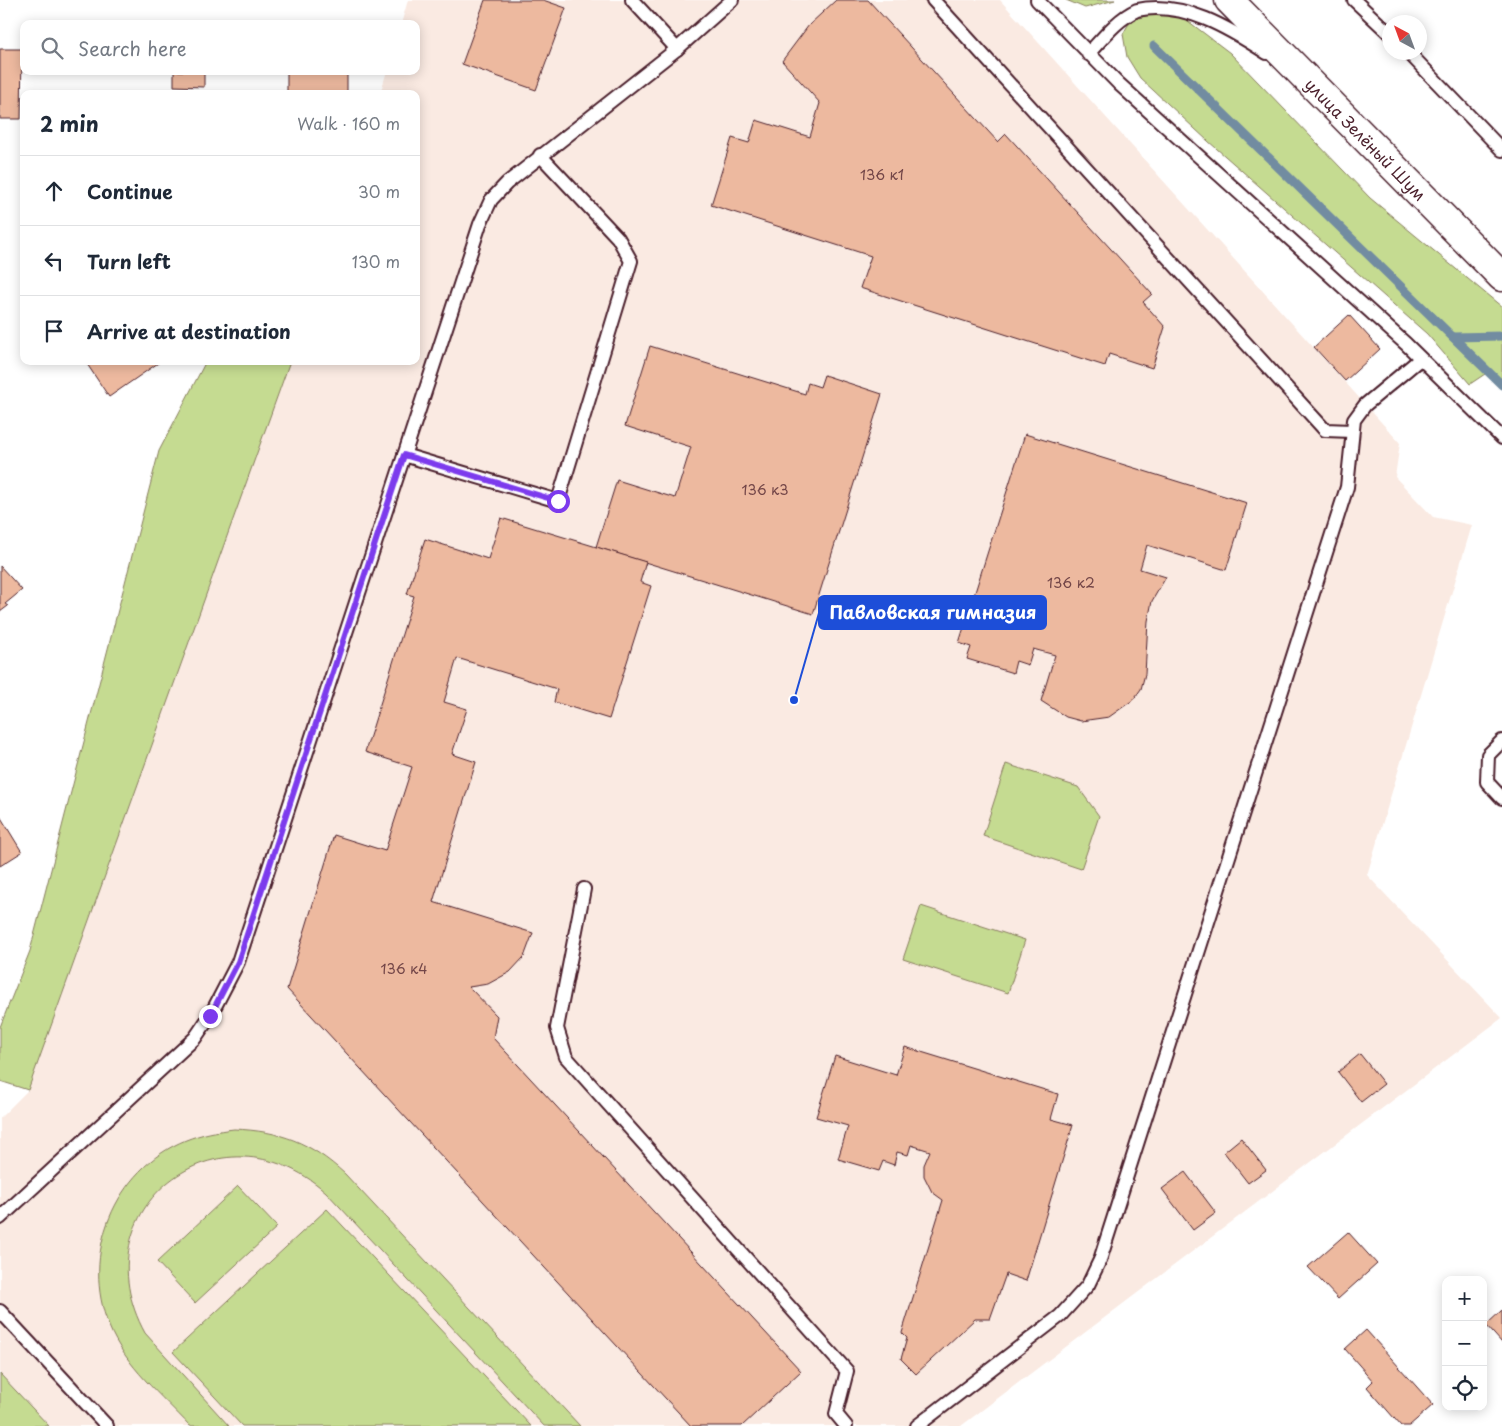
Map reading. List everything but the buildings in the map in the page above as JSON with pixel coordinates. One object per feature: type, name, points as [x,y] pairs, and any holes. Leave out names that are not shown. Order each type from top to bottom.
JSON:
[{"type":"main road","name":"улица Зелёный Шум","points":[[1229,0],[1310,80],[1502,277]]},
{"type":"lane","points":[[632,0],[678,49]]},
{"type":"lane","points":[[0,1218],[175,1059],[195,1038],[210,1016],[238,962],[480,224],[492,200],[507,183],[540,155],[678,49],[732,0]]},
{"type":"lane","points":[[933,0],[1325,430],[1352,431]]},
{"type":"lane","points":[[1037,0],[1088,54],[1420,359],[1502,438]]},
{"type":"lane","points":[[1354,0],[1382,26]]},
{"type":"lane","points":[[1088,54],[1119,22],[1137,10],[1157,4],[1177,4],[1213,18],[1310,80]]},
{"type":"lane","points":[[1416,60],[1502,150]]},
{"type":"lane","points":[[404,455],[558,501],[631,261],[618,238],[540,155]]},
{"type":"lane","points":[[917,1426],[1060,1316],[1088,1285],[1100,1260],[1347,487],[1354,420],[1366,405],[1420,359]]},
{"type":"lane","points":[[1502,741],[1488,755],[1487,782],[1502,798]]},
{"type":"lane","points":[[584,889],[557,1028],[566,1057],[847,1371],[836,1414],[846,1426]]},
{"type":"lane","points":[[0,1311],[108,1426]]},
{"type":"shaded area","points":[[408,0],[1000,0],[1400,443],[1395,477],[1433,517],[1472,525],[1367,875],[1502,1018],[961,1426],[49,1426],[0,1374],[0,1118],[28,1090],[289,365],[420,365],[420,90],[381,90],[386,75],[420,75],[420,20],[402,20]]},
{"type":"green space","points":[[1066,0],[1115,0],[1085,8]]},
{"type":"green space","points":[[1159,12],[1180,15],[1230,53],[1370,198],[1502,307],[1502,385],[1488,372],[1470,384],[1427,334],[1208,141],[1140,78],[1127,57],[1123,34],[1128,25],[1135,19]]},
{"type":"green space","points":[[204,365],[289,365],[28,1090],[0,1081],[0,1027],[30,951],[159,451]]},
{"type":"green space","points":[[1006,764],[1078,787],[1099,816],[1081,869],[983,836]]},
{"type":"green space","points":[[921,906],[1025,940],[1008,993],[903,959]]},
{"type":"green space","points":[[234,1129],[266,1132],[294,1140],[320,1154],[345,1174],[580,1426],[544,1426],[326,1192],[285,1166],[243,1157],[204,1163],[170,1181],[144,1209],[130,1245],[129,1287],[145,1333],[229,1426],[190,1426],[145,1380],[116,1341],[109,1326],[101,1299],[99,1271],[102,1244],[110,1218],[122,1193],[140,1171],[161,1153],[186,1140],[209,1133]]},
{"type":"green space","points":[[238,1186],[277,1227],[195,1303],[157,1262]]},
{"type":"green space","points":[[327,1209],[531,1426],[242,1426],[173,1352]]},
{"type":"green space","points":[[0,1374],[49,1426],[0,1426]]},
{"type":"waterway","points":[[1154,46],[1502,385]]},
{"type":"waterway","points":[[1453,337],[1502,336]]},
{"type":"place","name":"Павловская гимназия","points":[[794,700]]},
{"type":"route","points":[[210,1016],[238,962],[404,455],[558,501]]}]
